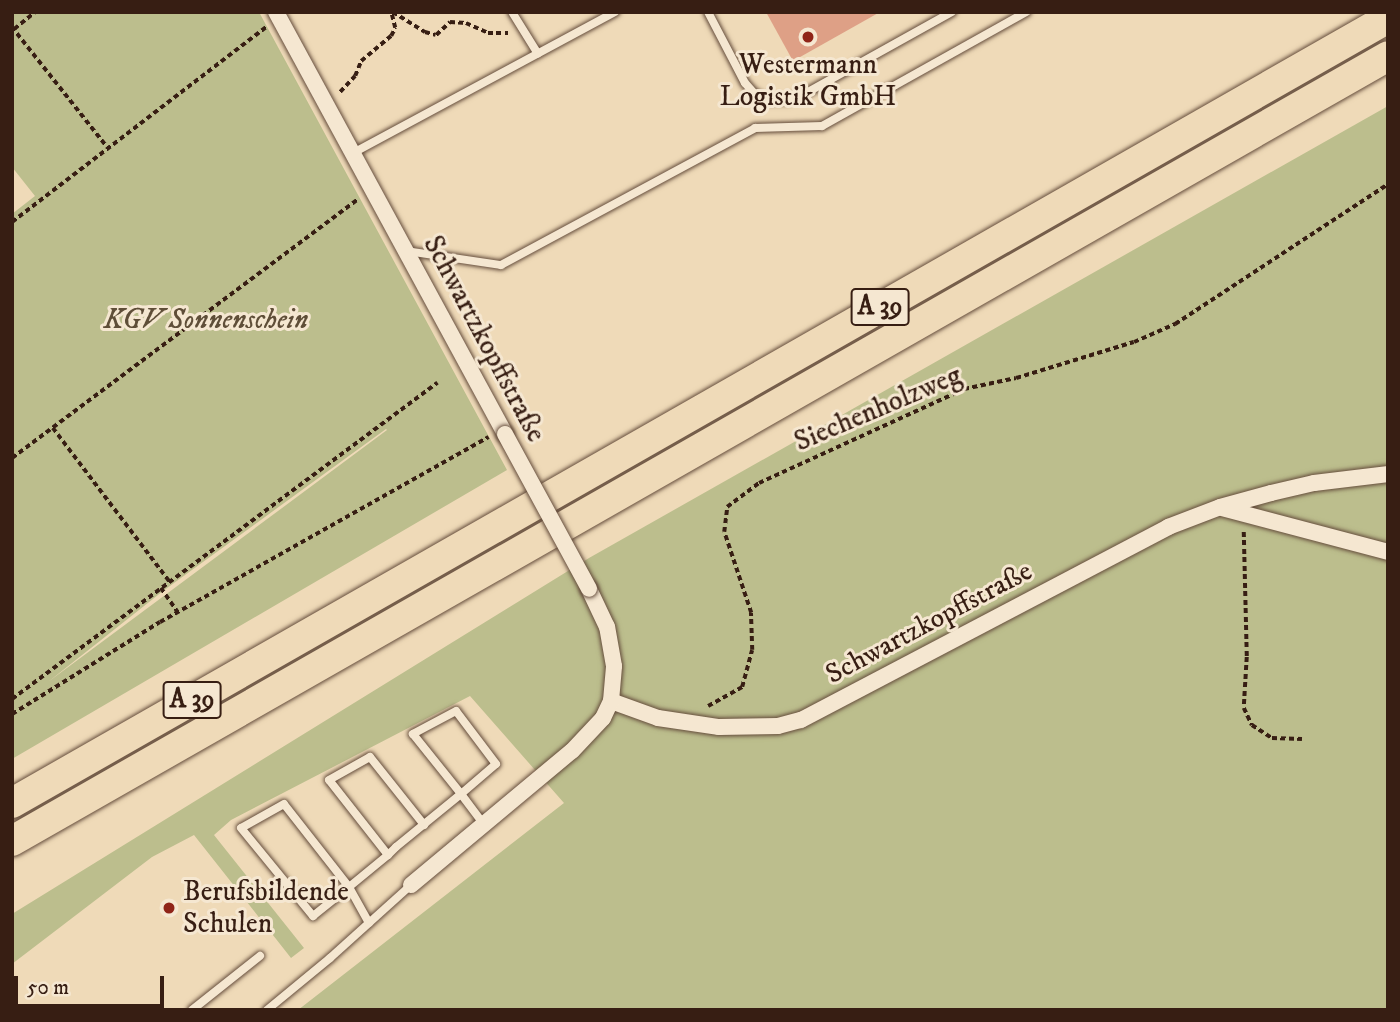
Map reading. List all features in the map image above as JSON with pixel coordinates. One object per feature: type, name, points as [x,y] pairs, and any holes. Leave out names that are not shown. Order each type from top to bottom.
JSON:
[{"type":"highway","name":"A 39","points":[[12,803],[1388,18]]},
{"type":"highway","name":"A 39","points":[[12,841],[1388,56]]},
{"type":"highway","points":[[12,856],[60,814]]},
{"type":"street","name":"Schwartzkopffstraße","points":[[277,16],[589,589],[607,627],[612,648],[614,666],[611,701],[603,718],[572,751],[411,885]]},
{"type":"street","name":"Schwartzkopffstraße","points":[[611,701],[639,712],[681,721],[750,728],[778,726],[801,720],[1156,533],[1220,507],[1314,482],[1388,474]]},
{"type":"street","points":[[1220,507],[1258,515],[1325,537],[1388,552]]},
{"type":"lane","points":[[353,153],[615,12]]},
{"type":"lane","points":[[708,12],[746,83],[754,93],[768,100],[787,100],[808,92],[952,12]]},
{"type":"lane","points":[[406,251],[501,265],[755,128],[822,126],[1026,12]]},
{"type":"lane","points":[[513,14],[538,54]]},
{"type":"lane","points":[[369,923],[349,887],[284,804],[241,828],[313,916],[349,887],[388,855],[461,794],[496,764],[456,711],[413,734],[461,794],[484,825]]},
{"type":"lane","points":[[388,855],[329,780],[370,757],[424,825]]},
{"type":"lane","name":"Schwartzkopffstraße","points":[[267,1010],[411,885]]},
{"type":"lane","points":[[192,1010],[260,957]]},
{"type":"path","points":[[35,12],[13,28],[108,148]]},
{"type":"path","points":[[392,12],[425,32],[436,35],[450,22],[466,23],[488,33],[508,34],[513,25],[513,14]]},
{"type":"path","points":[[324,100],[345,90],[361,61],[391,36],[395,28],[392,12]]},
{"type":"path","points":[[12,222],[277,16]]},
{"type":"path","name":"Siechenholzweg","points":[[681,721],[742,687],[749,669],[751,613],[724,532],[727,507],[759,482],[964,389],[1016,378],[1134,342],[1175,324],[1388,184]]},
{"type":"path","points":[[12,458],[373,188]]},
{"type":"path","points":[[12,699],[436,383]]},
{"type":"path","points":[[53,428],[170,582]]},
{"type":"path","points":[[12,714],[177,611],[504,432]]},
{"type":"path","points":[[1258,515],[1250,519],[1242,536],[1247,657],[1244,708],[1252,725],[1272,738],[1302,739]]},
{"type":"path","points":[[161,588],[177,611]]},
{"type":"green space","name":"KGV Sonnenschein","points":[[12,12],[259,12],[507,470],[12,759],[12,214],[35,196],[12,167]],"holes":[[[387,430],[48,682],[163,591]]]},
{"type":"green space","points":[[1388,106],[1388,1010],[298,1010],[564,803],[470,696],[231,820],[214,835],[304,948],[291,958],[194,835],[152,857],[12,964],[12,914],[589,558]]},
{"type":"building","name":"Westermann Logistik GmbH","points":[[766,12],[880,12],[793,61]]},
{"type":"place","name":"Westermann Logistik GmbH","points":[[808,37]]},
{"type":"place","name":"Berufsbildende Schulen","points":[[169,908]]}]
